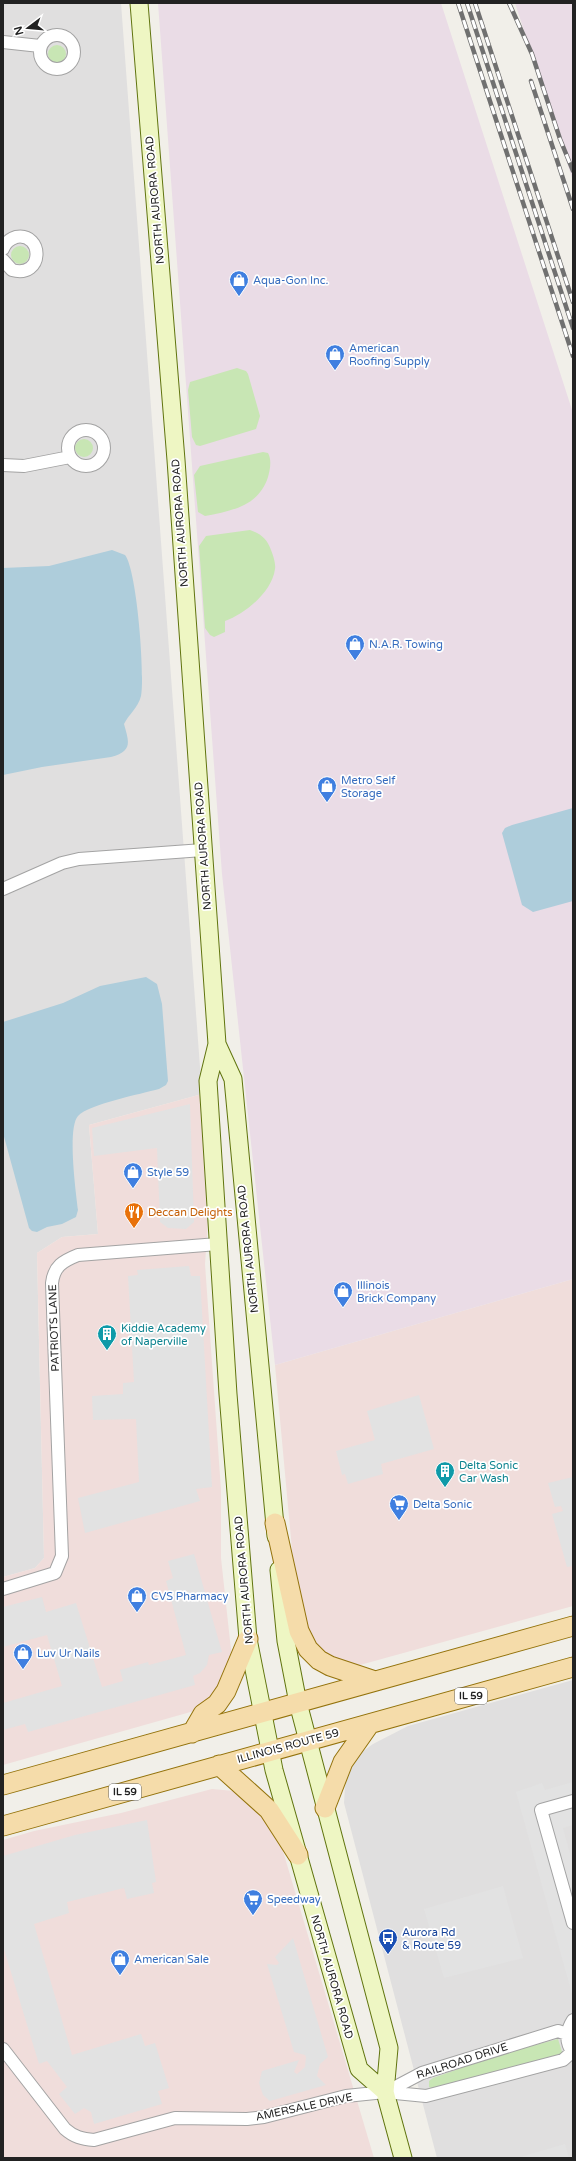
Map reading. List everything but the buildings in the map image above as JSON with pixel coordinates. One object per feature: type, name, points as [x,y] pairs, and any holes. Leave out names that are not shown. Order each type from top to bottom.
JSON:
[{"type":"main road","name":"NORTH AURORA ROAD","points":[[139,3],[175,453],[217,1044],[208,1082],[218,1244],[248,1639],[269,1750],[359,2069],[385,2092]]},
{"type":"main road","name":"NORTH AURORA ROAD","points":[[217,1044],[232,1079],[275,1523],[283,1622],[298,1703],[307,1740],[389,2048],[385,2092],[403,2158]]},
{"type":"main road","points":[[275,1523],[299,1631],[308,1649],[319,1660],[330,1666],[375,1681]]},
{"type":"main road","points":[[3,1785],[573,1626]]},
{"type":"main road","points":[[192,1733],[204,1714],[217,1704],[226,1691],[248,1639]]},
{"type":"main road","name":"ILLINOIS ROUTE 59","points":[[3,1826],[269,1750],[369,1725],[573,1667]]},
{"type":"main road","points":[[325,1808],[343,1762],[369,1725]]},
{"type":"main road","points":[[219,1765],[269,1810],[298,1855]]},
{"type":"street","points":[[3,42],[40,46]]},
{"type":"street","points":[[3,249],[8,241],[13,238],[24,237],[34,244],[37,255],[33,266],[23,272],[12,270],[3,262]]},
{"type":"street","points":[[3,465],[24,466],[70,457]]},
{"type":"street","points":[[3,889],[62,863],[79,859],[203,850]]},
{"type":"street","name":"PATRIOTS LANE","points":[[3,1589],[55,1573],[62,1556],[52,1283],[56,1267],[65,1260],[78,1255],[218,1244]]},
{"type":"street","points":[[573,1801],[541,1810],[573,1923]]},
{"type":"street","points":[[572,2053],[569,2047],[567,2034],[573,2020]]},
{"type":"street","name":"RAILROAD DRIVE","points":[[385,2092],[427,2071],[558,2031],[567,2034]]},
{"type":"street","name":"AMERSALE DRIVE","points":[[3,2049],[65,2129],[72,2135],[83,2139],[94,2140],[175,2118],[207,2119],[264,2117],[346,2096],[385,2092]]},
{"type":"street","name":"RAILROAD DRIVE","points":[[385,2092],[426,2096],[564,2060],[572,2053]]},
{"type":"shaded area","points":[[3,3],[121,3],[202,1094],[89,1125],[98,1234],[62,1237],[37,1253],[44,1558],[35,1568],[3,1577]]},
{"type":"shaded area","points":[[158,3],[441,3],[573,413],[573,1279],[275,1365],[222,874]]},
{"type":"shaded area","points":[[515,3],[573,3],[573,181]]},
{"type":"shaded area","points":[[202,1094],[208,1221],[205,1264],[221,1490],[221,1558],[232,1659],[217,1694],[194,1711],[3,1765],[3,1577],[35,1568],[44,1558],[37,1253],[62,1237],[98,1234],[89,1125]]},
{"type":"shaded area","points":[[190,1104],[194,1222],[186,1229],[168,1228],[160,1222],[157,1148],[94,1156],[92,1128]]},
{"type":"shaded area","points":[[189,1266],[191,1276],[200,1276],[212,1487],[196,1489],[200,1501],[85,1533],[78,1498],[139,1482],[136,1419],[93,1420],[92,1396],[123,1394],[123,1383],[134,1382],[128,1276],[138,1275],[137,1270]]},
{"type":"shaded area","points":[[573,1279],[573,1606],[360,1665],[336,1663],[316,1648],[303,1623],[294,1571],[275,1365]]},
{"type":"shaded area","points":[[419,1395],[434,1449],[381,1464],[383,1474],[348,1484],[345,1474],[342,1475],[336,1451],[375,1440],[367,1411]]},
{"type":"shaded area","points":[[573,1477],[573,1566],[567,1567],[552,1514],[563,1511],[561,1506],[555,1507],[548,1483]]},
{"type":"shaded area","points":[[194,1554],[222,1652],[209,1655],[207,1665],[200,1673],[193,1676],[195,1685],[28,1732],[25,1724],[3,1730],[3,1703],[62,1686],[47,1635],[3,1647],[3,1607],[42,1597],[46,1612],[76,1603],[102,1687],[123,1681],[120,1670],[148,1662],[149,1665],[186,1655],[166,1581],[173,1578],[168,1561]]},
{"type":"shaded area","points":[[573,1680],[573,2158],[437,2158],[344,1803],[348,1771],[362,1752],[373,1744],[408,1726]]},
{"type":"shaded area","points":[[573,1782],[573,1825],[563,1828],[573,1865],[572,1994],[516,1792],[542,1783],[545,1790]]},
{"type":"shaded area","points":[[212,1789],[234,1791],[254,1800],[280,1841],[374,2158],[3,2158],[3,1840],[34,1831],[121,1813]]},
{"type":"shaded area","points":[[147,1820],[156,1882],[152,1883],[154,1893],[127,1899],[124,1888],[67,1902],[69,1913],[34,1924],[72,2055],[141,2034],[145,2046],[155,2043],[169,2088],[158,2091],[162,2104],[94,2124],[91,2112],[84,2108],[75,2114],[59,2094],[67,2087],[47,2061],[39,2064],[3,1946],[3,1856],[75,1835]]},
{"type":"shaded area","points":[[503,1886],[523,1958],[444,1978],[424,1909]]},
{"type":"shaded area","points":[[293,1938],[328,2057],[320,2064],[317,2076],[326,2085],[270,2101],[263,2095],[259,2083],[262,2071],[299,2060],[294,2072],[297,2074],[305,2067],[305,2055],[294,2052],[267,1964],[277,1965],[279,1963],[275,1957]]},
{"type":"shaded area","points":[[565,2144],[569,2158],[517,2158]]},
{"type":"green space","points":[[57,45],[61,46],[65,50],[65,58],[61,62],[57,63],[53,62],[49,58],[48,54],[49,50],[53,46]]},
{"type":"green space","points":[[20,246],[24,247],[28,251],[28,259],[24,263],[20,264],[16,263],[12,259],[11,255],[12,251],[16,247]]},
{"type":"green space","points":[[237,368],[246,371],[248,374],[260,416],[256,429],[200,446],[196,445],[192,437],[188,390],[190,382]]},
{"type":"green space","points":[[84,439],[90,442],[93,448],[90,454],[84,457],[78,454],[75,448],[78,442]]},
{"type":"green space","points":[[263,452],[268,453],[270,468],[264,487],[258,495],[243,506],[225,512],[205,516],[198,512],[194,475],[200,466]]},
{"type":"green space","points":[[250,530],[263,537],[268,543],[275,565],[273,578],[263,594],[249,608],[225,621],[225,632],[214,637],[210,635],[205,628],[199,546],[206,536]]},
{"type":"green space","points":[[558,2039],[563,2055],[495,2074],[432,2088],[429,2087],[429,2081],[433,2078],[501,2054]]},
{"type":"water","points":[[112,550],[125,555],[129,565],[133,580],[141,646],[141,696],[138,704],[124,724],[128,745],[123,752],[111,757],[42,767],[3,775],[3,568],[49,566]]},
{"type":"water","points":[[573,808],[573,901],[533,912],[522,905],[502,833],[505,828],[512,825]]},
{"type":"water","points":[[146,977],[157,984],[162,1004],[168,1081],[166,1085],[159,1089],[93,1107],[78,1116],[73,1133],[74,1176],[78,1210],[76,1217],[62,1224],[47,1227],[37,1232],[32,1231],[29,1228],[3,1133],[3,1022],[63,1003],[100,986]]},
{"type":"railway","points":[[458,3],[573,356]]},
{"type":"railway","points":[[467,3],[573,328]]},
{"type":"railway","points":[[475,3],[573,302]]},
{"type":"railway","points":[[509,3],[532,54],[560,139],[573,171]]},
{"type":"railway","points":[[531,81],[573,209]]},
{"type":"place","name":"Aqua-Gon Inc.","points":[[239,297]]},
{"type":"place","name":"American Roofing Supply","points":[[335,371]]},
{"type":"place","name":"N.A.R. Towing","points":[[355,661]]},
{"type":"place","name":"Metro Self Storage","points":[[327,803]]},
{"type":"place","name":"Style 59","points":[[133,1189]]},
{"type":"place","name":"Deccan Delights","points":[[134,1229]]},
{"type":"place","name":"Illinois Brick Company","points":[[343,1308]]},
{"type":"place","name":"Kiddie Academy of Naperville","points":[[107,1351]]},
{"type":"place","name":"Delta Sonic Car Wash","points":[[445,1488]]},
{"type":"place","name":"Delta Sonic","points":[[399,1521]]},
{"type":"place","name":"CVS Pharmacy","points":[[137,1613]]},
{"type":"place","name":"Luv Ur Nails","points":[[23,1670]]},
{"type":"place","name":"Speedway","points":[[253,1916]]},
{"type":"place","name":"Aurora Rd & Route 59","points":[[388,1955]]},
{"type":"place","name":"American Sale","points":[[120,1976]]}]
